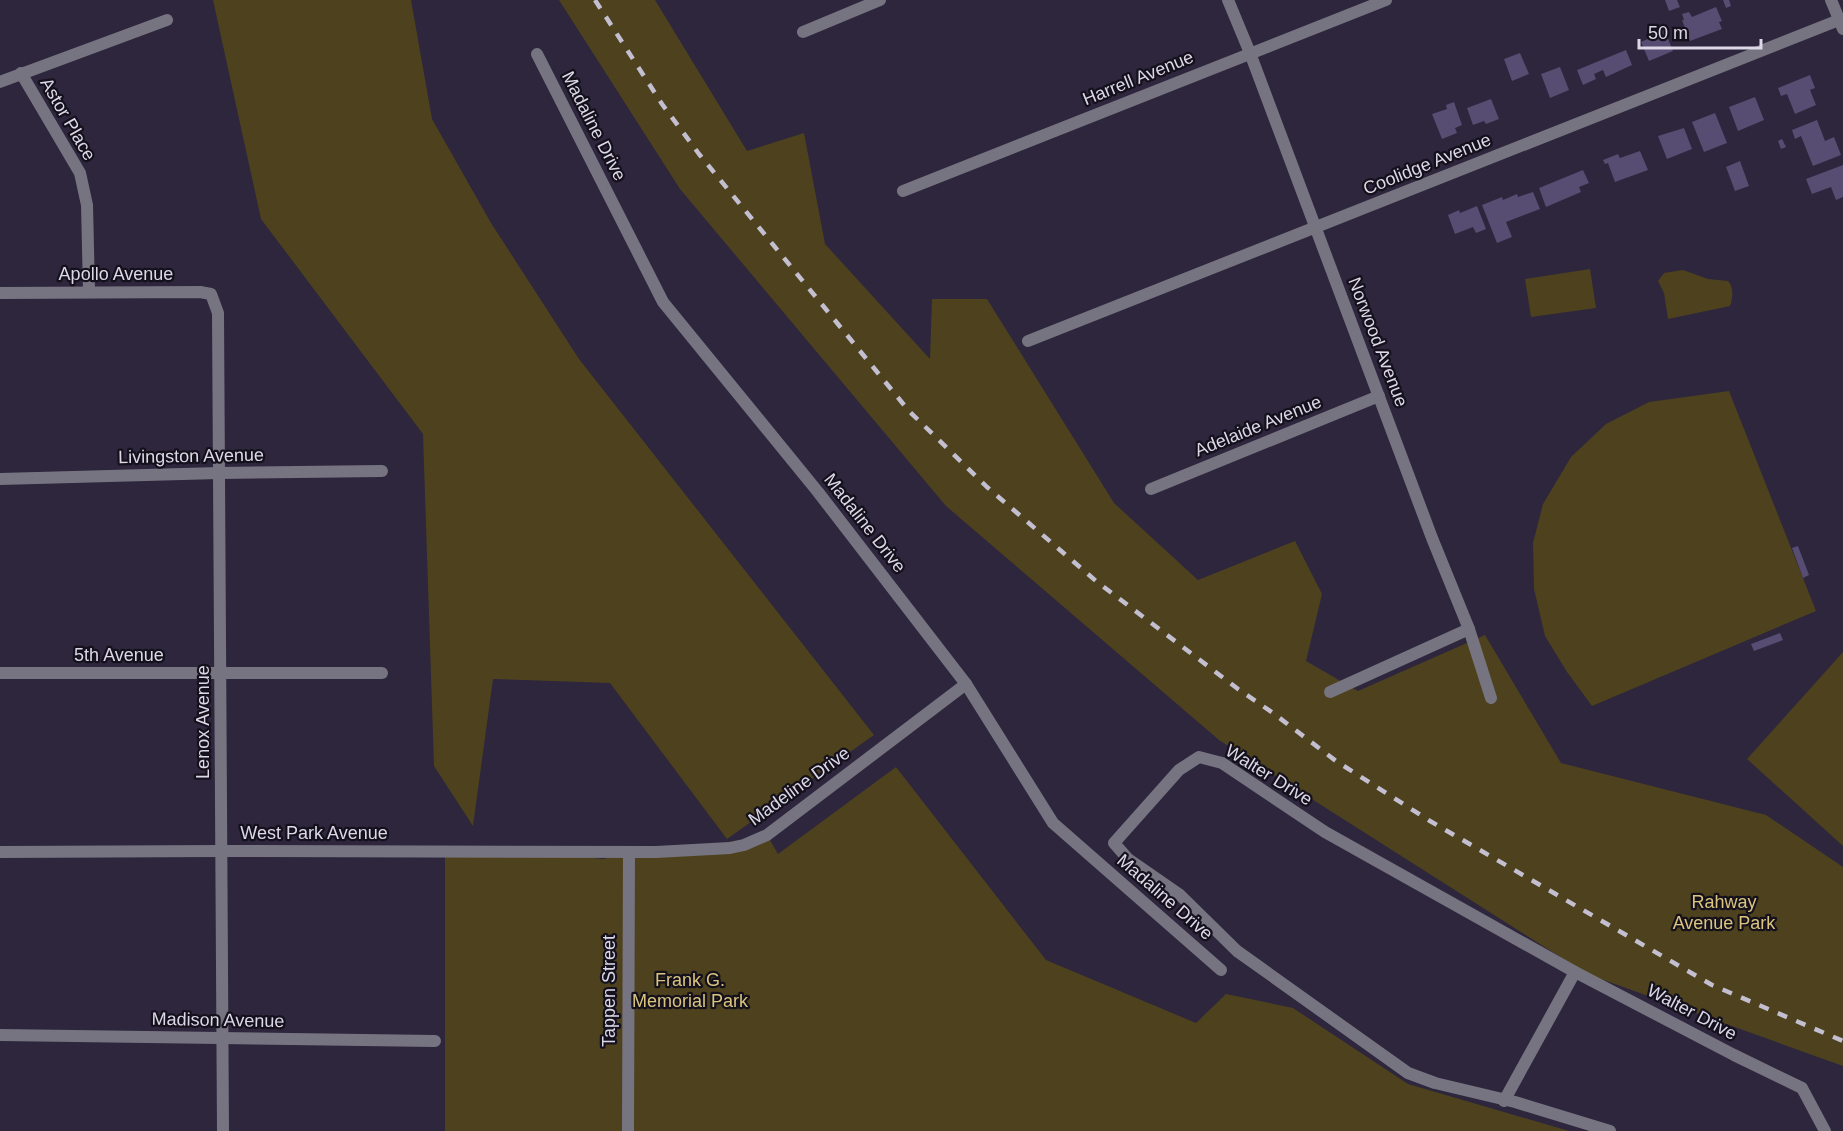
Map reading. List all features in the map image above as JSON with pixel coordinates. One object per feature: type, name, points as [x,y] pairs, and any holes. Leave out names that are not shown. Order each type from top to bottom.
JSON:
[{"type":"street","points":[[804,32],[880,0]]},
{"type":"street","name":"Norwood Avenue","points":[[1228,0],[1432,538],[1469,629],[1491,698]]},
{"type":"street","name":"Harrell Avenue","points":[[903,191],[1386,0]]},
{"type":"street","points":[[1834,1],[1841,24]]},
{"type":"street","points":[[0,82],[167,20]]},
{"type":"street","name":"Coolidge Avenue","points":[[1028,341],[1841,24]]},
{"type":"street","name":"Madaline Drive","points":[[537,54],[663,302],[818,492],[966,684],[1053,823],[1221,970]]},
{"type":"street","name":"Astor Place","points":[[21,73],[80,173],[87,205],[89,291]]},
{"type":"street","name":"Apollo Avenue","points":[[0,293],[200,292],[211,294],[218,313]]},
{"type":"street","name":"Lenox Avenue","points":[[218,313],[223,1131]]},
{"type":"street","name":"Adelaide Avenue","points":[[1151,489],[1379,396]]},
{"type":"street","name":"Livingston Avenue","points":[[0,479],[382,471]]},
{"type":"street","points":[[1330,692],[1469,629]]},
{"type":"street","name":"5th Avenue","points":[[0,673],[381,673]]},
{"type":"street","name":"Madeline Drive","points":[[629,852],[716,850],[744,845],[767,835],[966,684]]},
{"type":"street","name":"Walter Drive","points":[[1610,1131],[1515,1102],[1435,1083],[1408,1073],[1237,951],[1180,895],[1128,860],[1114,843],[1179,770],[1199,757],[1221,763],[1325,832],[1575,972],[1802,1088],[1825,1131]]},
{"type":"street","name":"West Park Avenue","points":[[0,852],[222,850],[629,852]]},
{"type":"street","name":"Tappen Street","points":[[627,1131],[629,852]]},
{"type":"street","points":[[1504,1101],[1575,972]]},
{"type":"street","name":"Madison Avenue","points":[[0,1035],[435,1041]]},
{"type":"green space","points":[[213,0],[411,0],[432,119],[491,223],[579,359],[874,735],[727,839],[610,683],[493,679],[473,826],[434,766],[423,434],[261,219]]},
{"type":"green space","name":"Rahway Avenue Park","points":[[559,0],[655,0],[747,151],[804,133],[825,244],[930,359],[932,299],[987,299],[1114,503],[1198,580],[1295,541],[1322,594],[1306,661],[1358,691],[1485,635],[1561,763],[1766,815],[1843,867],[1843,1066],[1587,974],[1219,740],[946,506],[680,189]]},
{"type":"green space","points":[[1590,269],[1596,308],[1531,317],[1525,279]]},
{"type":"green space","points":[[1683,270],[1708,279],[1728,281],[1732,293],[1730,306],[1668,319],[1664,293],[1658,281],[1664,273]]},
{"type":"green space","points":[[1729,391],[1816,611],[1592,706],[1567,672],[1545,636],[1534,589],[1533,543],[1543,504],[1571,457],[1606,424],[1649,402]]},
{"type":"green space","points":[[1843,652],[1843,846],[1747,759]]},
{"type":"green space","name":"Frank G. Memorial Park","points":[[896,767],[1046,960],[1196,1023],[1226,994],[1293,1008],[1408,1084],[1569,1131],[445,1131],[445,856],[603,859],[629,852],[672,852],[767,835],[778,854]]},
{"type":"building","points":[[1665,0],[1677,0],[1680,7],[1669,11]]},
{"type":"building","points":[[1723,0],[1729,0],[1731,6],[1726,8]]},
{"type":"building","points":[[1716,7],[1722,21],[1719,22],[1722,29],[1690,41],[1682,14],[1689,12],[1692,17]]},
{"type":"building","points":[[1662,24],[1673,51],[1649,61],[1641,42],[1652,37],[1649,30]]},
{"type":"building","points":[[1626,50],[1632,65],[1606,77],[1603,70],[1594,74],[1596,79],[1583,85],[1577,70]]},
{"type":"building","points":[[1520,53],[1529,74],[1512,81],[1504,59]]},
{"type":"building","points":[[1560,67],[1569,90],[1550,98],[1541,74]]},
{"type":"building","points":[[1810,75],[1815,88],[1810,90],[1816,105],[1795,114],[1787,94],[1781,96],[1778,88]]},
{"type":"building","points":[[1755,97],[1764,120],[1738,131],[1729,107]]},
{"type":"building","points":[[1491,99],[1499,119],[1486,124],[1484,121],[1473,125],[1467,108]]},
{"type":"building","points":[[1454,102],[1462,125],[1455,128],[1457,133],[1442,139],[1432,114],[1447,109],[1446,105]]},
{"type":"building","points":[[1715,113],[1727,143],[1704,152],[1692,122]]},
{"type":"building","points":[[1817,120],[1825,141],[1834,137],[1841,155],[1813,166],[1801,136],[1795,139],[1792,130]]},
{"type":"building","points":[[1684,128],[1692,149],[1667,159],[1658,136]]},
{"type":"building","points":[[1782,139],[1786,147],[1781,149],[1778,141]]},
{"type":"building","points":[[1640,151],[1648,170],[1615,182],[1608,163],[1605,164],[1603,160],[1618,154],[1620,158]]},
{"type":"building","points":[[1740,161],[1749,186],[1735,191],[1726,167]]},
{"type":"building","points":[[1843,165],[1843,197],[1836,200],[1831,187],[1812,194],[1806,179]]},
{"type":"building","points":[[1583,170],[1589,183],[1579,187],[1581,192],[1546,207],[1539,188]]},
{"type":"building","points":[[1533,192],[1540,209],[1506,222],[1512,237],[1497,243],[1482,205],[1502,197],[1503,200],[1517,194],[1518,197]]},
{"type":"building","points":[[1477,206],[1486,229],[1476,233],[1473,227],[1455,234],[1448,215]]},
{"type":"building","points":[[1798,546],[1809,575],[1803,578],[1792,548]]},
{"type":"building","points":[[1780,633],[1783,640],[1754,651],[1751,644]]},
{"type":"railway","points":[[595,0],[662,104],[699,154],[909,411],[987,487],[1096,581],[1336,761],[1430,821],[1712,985],[1843,1041]]}]
